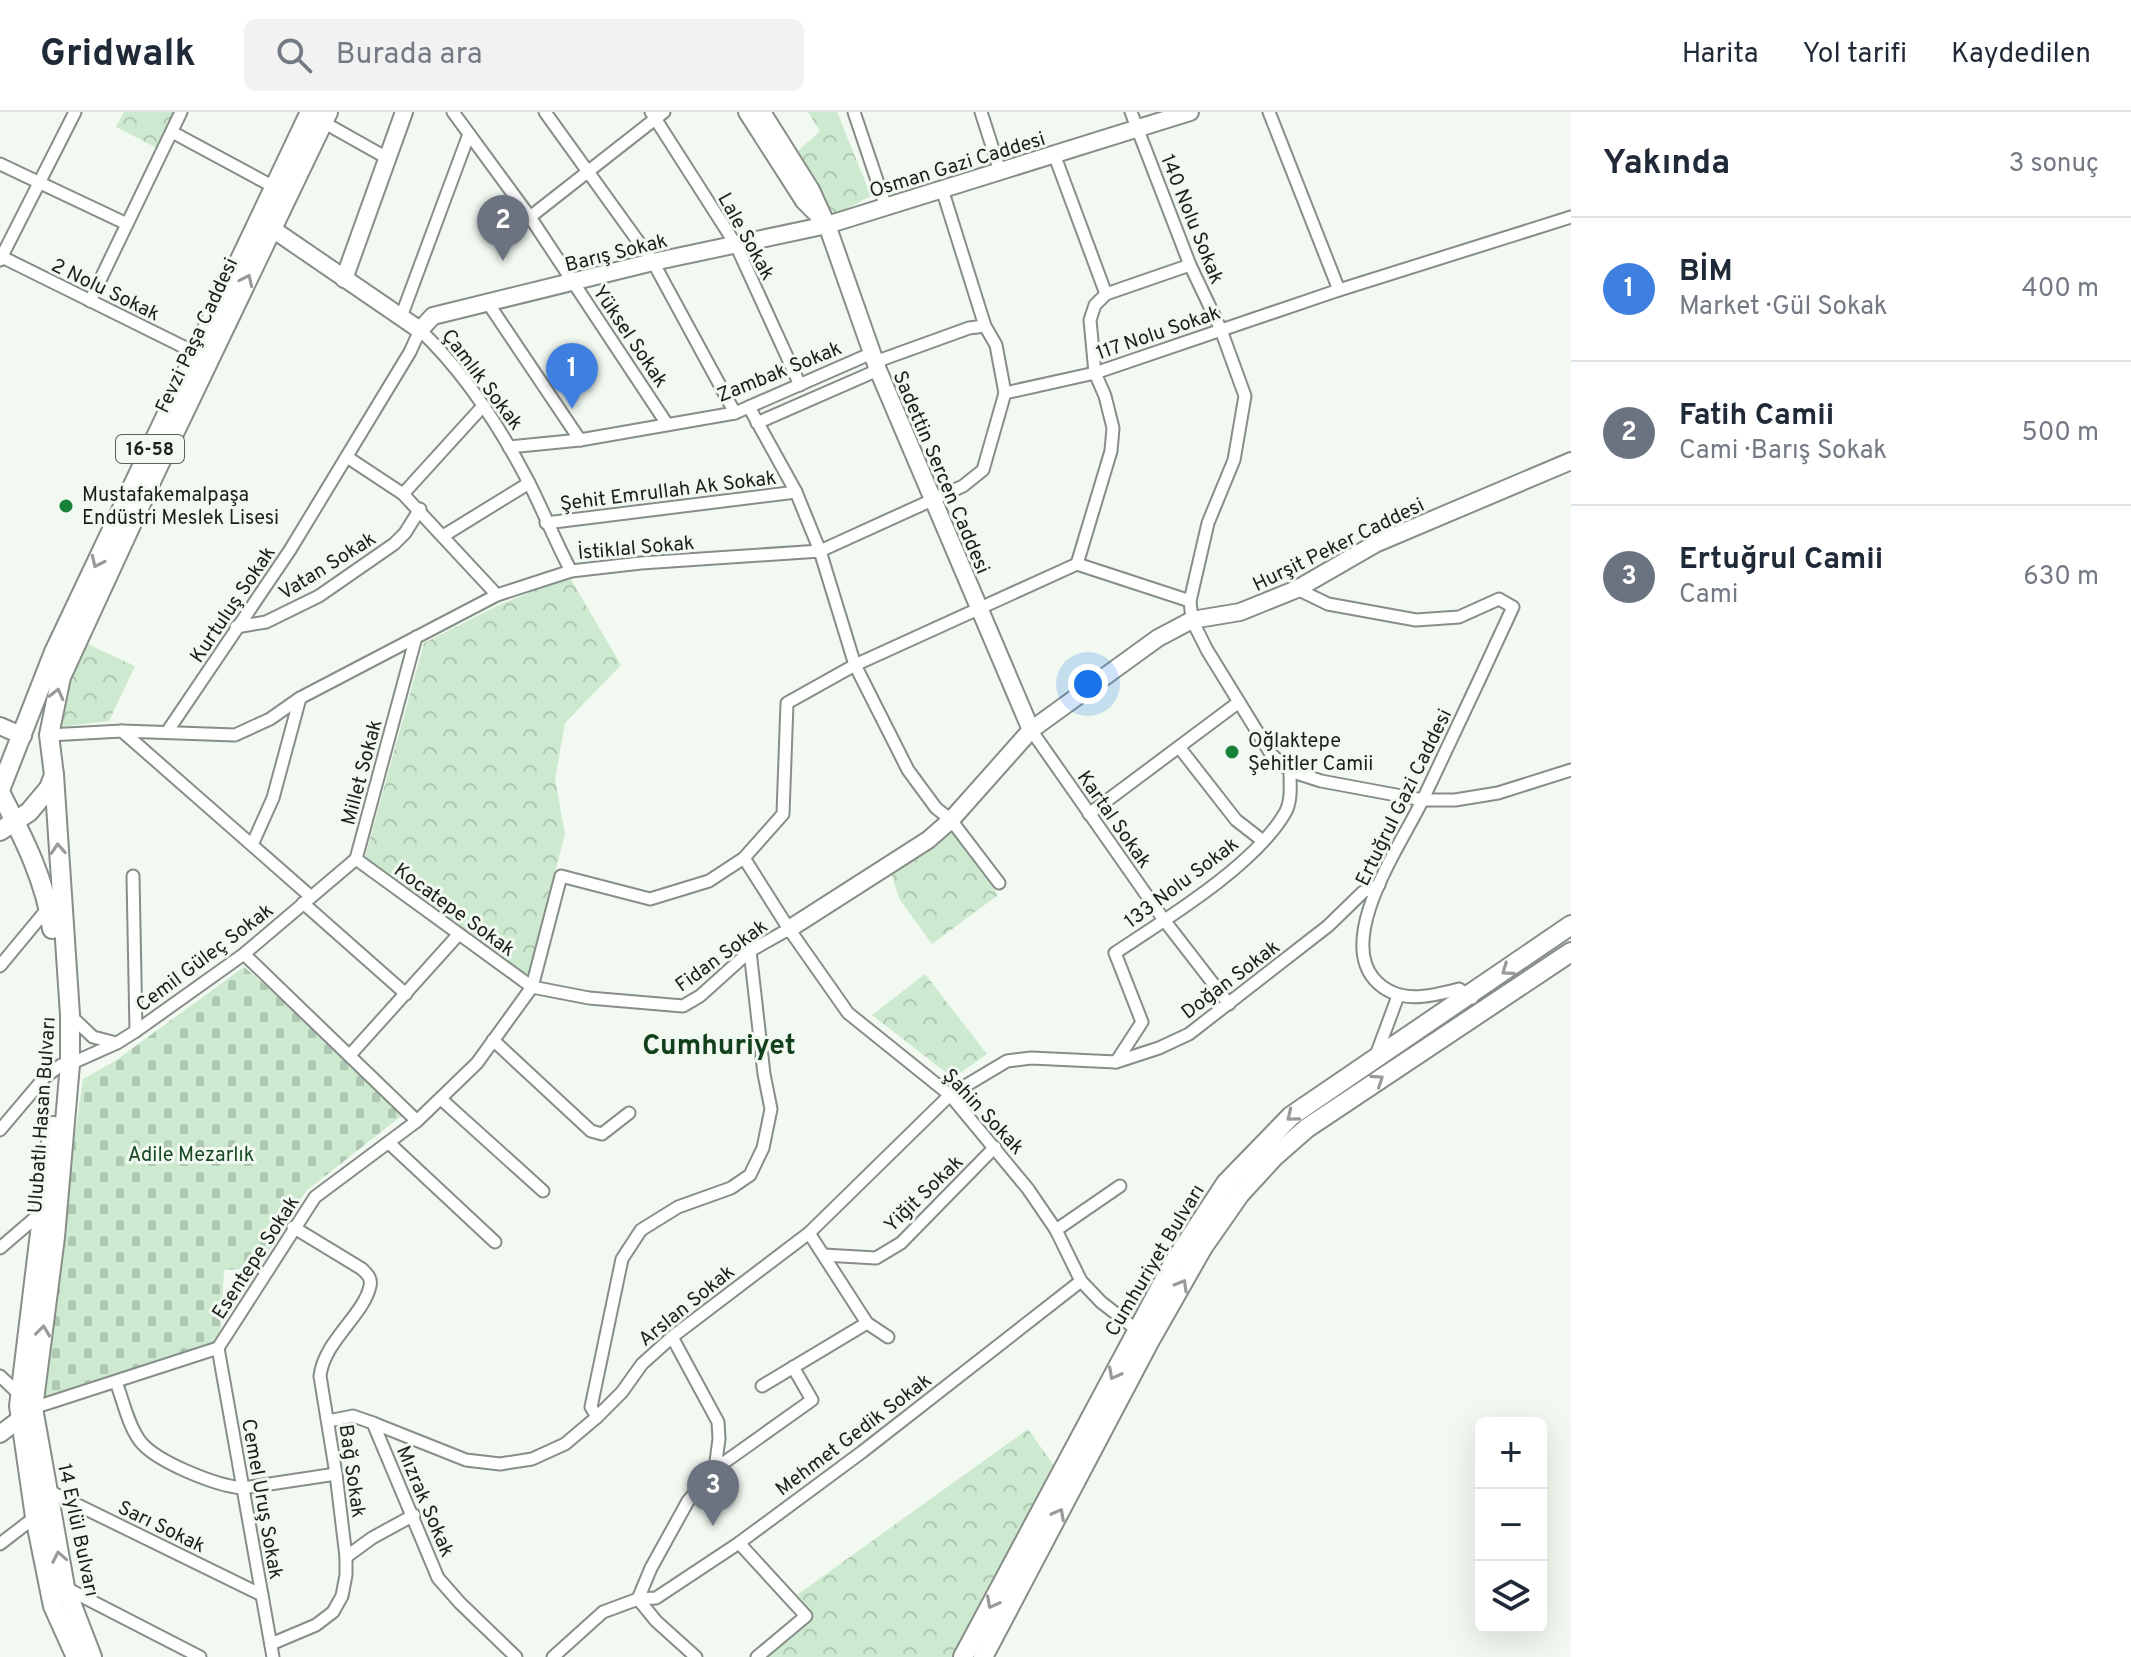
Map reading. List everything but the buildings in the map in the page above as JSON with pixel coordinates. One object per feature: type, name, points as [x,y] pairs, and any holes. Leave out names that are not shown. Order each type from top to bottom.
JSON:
[{"type":"main road","name":"Fevzi Paşa Caddesi","points":[[0,791],[7,754],[23,736],[54,652],[274,187],[320,115]]},
{"type":"main road","name":"Fevzi Paşa Caddesi","points":[[54,775],[49,735],[61,677],[271,228],[320,115]]},
{"type":"main road","points":[[23,736],[49,735]]},
{"type":"main road","points":[[8,827],[40,799],[54,775]]},
{"type":"main road","name":"Ulubatlı Hasan Bulvarı","points":[[23,1407],[42,1212],[65,1064],[56,968],[54,775]]},
{"type":"main road","name":"Ulubatlı Hasan Bulvarı","points":[[0,791],[8,827],[55,902],[70,1015],[55,1237],[23,1407]]},
{"type":"main road","name":"Cumhuriyet Bulvarı","points":[[963,1657],[1137,1330],[1199,1221],[1226,1183],[1291,1116],[1571,925]]},
{"type":"main road","name":"Cumhuriyet Bulvarı","points":[[983,1657],[1149,1342],[1203,1247],[1240,1194],[1274,1157],[1307,1128],[1571,952]]},
{"type":"main road","name":"14 Eylül Bulvarı","points":[[23,1407],[46,1489],[65,1587],[92,1657]]},
{"type":"main road","name":"14 Eylül Bulvarı","points":[[23,1407],[35,1517],[53,1606],[76,1657]]},
{"type":"street","points":[[1,258],[75,112]]},
{"type":"street","points":[[90,301],[181,112]]},
{"type":"street","points":[[344,279],[404,112]]},
{"type":"street","points":[[545,112],[653,262],[735,413]]},
{"type":"street","name":"Sadettin Sercen Caddesi","points":[[747,112],[804,201],[827,225]]},
{"type":"street","name":"Sadettin Sercen Caddesi","points":[[762,112],[811,190],[827,225],[875,362],[1031,730]]},
{"type":"street","points":[[854,112],[886,207]]},
{"type":"street","points":[[981,112],[1000,171]]},
{"type":"street","name":"140 Nolu Sokak","points":[[1131,112],[1245,396],[1234,460],[1208,523],[1190,601],[1192,620]]},
{"type":"street","name":"Osman Gazi Caddesi","points":[[827,225],[1190,112]]},
{"type":"street","points":[[1269,112],[1339,290]]},
{"type":"street","name":"Yüksel Sokak","points":[[459,114],[469,134],[530,217],[667,424]]},
{"type":"street","points":[[530,217],[656,114]]},
{"type":"street","name":"Lale Sokak","points":[[656,114],[736,245],[800,385]]},
{"type":"street","points":[[320,115],[387,158]]},
{"type":"street","points":[[172,132],[274,187]]},
{"type":"street","points":[[401,317],[469,134]]},
{"type":"street","points":[[1054,154],[1106,294]]},
{"type":"street","points":[[0,164],[127,224]]},
{"type":"street","points":[[820,551],[932,502],[963,486],[983,470],[1005,393],[996,345],[985,326],[942,189]]},
{"type":"street","name":"117 Nolu Sokak","points":[[1005,393],[1095,373],[1339,290],[1571,217]]},
{"type":"street","name":"Barış Sokak","points":[[420,330],[433,316],[653,262],[827,225]]},
{"type":"street","name":"Çamlık Sokak","points":[[271,228],[420,330],[440,349],[509,447],[571,571]]},
{"type":"street","name":"2 Nolu Sokak","points":[[1,258],[196,353]]},
{"type":"street","points":[[1077,564],[1111,451],[1113,428],[1095,373],[1090,320],[1095,305],[1106,294],[1190,265]]},
{"type":"street","points":[[488,303],[580,440]]},
{"type":"street","points":[[875,362],[969,328],[985,326]]},
{"type":"street","name":"Kurtuluş Sokak","points":[[167,732],[290,550],[420,330]]},
{"type":"street","name":"Zambak Sokak","points":[[509,447],[580,440],[735,413],[800,385],[875,362]]},
{"type":"street","name":"Zambak Sokak","points":[[757,423],[875,362]]},
{"type":"street","points":[[403,494],[483,406]]},
{"type":"street","points":[[749,407],[796,492],[820,551],[855,665],[908,770],[999,883]]},
{"type":"street","points":[[347,457],[420,509],[497,595]]},
{"type":"street","name":"Hurşit Peker Caddesi","points":[[789,929],[928,840],[951,820],[1031,730],[1158,638],[1192,620],[1240,612],[1297,589],[1375,544],[1571,461]]},
{"type":"street","points":[[443,536],[529,483]]},
{"type":"street","name":"Şehit Emrullah Ak Sokak","points":[[546,523],[796,492]]},
{"type":"street","name":"Vatan Sokak","points":[[236,627],[266,622],[319,596],[394,544],[420,509]]},
{"type":"street","name":"İstiklal Sokak","points":[[49,735],[122,731],[235,735],[497,595],[571,571],[820,551]]},
{"type":"street","points":[[532,987],[561,876],[650,899],[709,881],[744,858],[783,814],[787,703],[855,665],[1077,564],[1190,601]]},
{"type":"street","name":"Ertuğrul Gazi Caddesi","points":[[1297,589],[1328,604],[1416,620],[1459,617],[1499,599],[1513,607],[1366,918],[1362,937],[1367,970],[1380,986],[1398,996]]},
{"type":"street","points":[[1192,620],[1271,754],[1290,771],[1321,781],[1423,800],[1455,800],[1498,793],[1571,770]]},
{"type":"street","name":"Millet Sokak","points":[[356,859],[416,637]]},
{"type":"street","points":[[252,845],[273,798],[300,698]]},
{"type":"street","points":[[1089,814],[1239,702]]},
{"type":"street","points":[[0,726],[23,736]]},
{"type":"street","name":"Kartal Sokak","points":[[1031,730],[1164,920],[1229,1004]]},
{"type":"street","points":[[122,731],[252,845],[406,994]]},
{"type":"street","points":[[1179,747],[1236,820],[1263,841]]},
{"type":"street","name":"133 Nolu Sokak","points":[[1116,1062],[1142,1022],[1115,953],[1245,860],[1286,812],[1290,797],[1290,771]]},
{"type":"street","name":"Şahin Sokak","points":[[744,858],[848,1013],[950,1095],[1028,1189],[1056,1230],[1081,1281],[1101,1302],[1137,1330]]},
{"type":"street","points":[[307,899],[356,859]]},
{"type":"street","name":"Kocatepe Sokak","points":[[356,859],[532,987]]},
{"type":"street","points":[[133,876],[136,1031]]},
{"type":"street","name":"Doğan Sokak","points":[[950,1095],[1007,1061],[1031,1058],[1116,1062],[1189,1034],[1328,926],[1363,892],[1379,885]]},
{"type":"street","name":"Cemil Güleç Sokak","points":[[0,1130],[44,1078],[65,1064],[117,1043],[136,1031],[244,954],[307,899]]},
{"type":"street","points":[[0,966],[55,902]]},
{"type":"street","name":"Fidan Sokak","points":[[532,987],[589,998],[683,1006],[700,996],[750,951],[789,929]]},
{"type":"street","points":[[350,1055],[458,935]]},
{"type":"street","points":[[597,1417],[591,1407],[622,1259],[641,1230],[678,1207],[731,1188],[750,1175],[763,1148],[771,1109],[750,951]]},
{"type":"street","points":[[244,954],[417,1121]]},
{"type":"street","name":"Esentepe Sokak","points":[[23,1407],[116,1382],[218,1348],[315,1197],[389,1143],[441,1099],[477,1063],[532,987]]},
{"type":"street","points":[[1375,1058],[1398,996],[1420,998],[1459,989],[1471,995],[1480,1012]]},
{"type":"street","points":[[70,1015],[93,1037],[117,1043]]},
{"type":"street","points":[[493,1040],[591,1131],[602,1134],[629,1113]]},
{"type":"street","name":"Arslan Sokak","points":[[373,1423],[466,1460],[500,1464],[532,1459],[565,1444],[622,1392],[642,1364],[672,1337],[809,1233],[950,1095]]},
{"type":"street","points":[[441,1099],[543,1191]]},
{"type":"street","points":[[389,1143],[495,1242]]},
{"type":"street","name":"Yiğit Sokak","points":[[824,1255],[876,1258],[901,1243],[995,1147]]},
{"type":"street","points":[[1056,1230],[1120,1186]]},
{"type":"street","points":[[0,1248],[42,1212]]},
{"type":"street","name":"Bağ Sokak","points":[[271,1644],[316,1625],[333,1612],[342,1596],[346,1557],[320,1376],[321,1365],[371,1284],[370,1276],[362,1269],[293,1227]]},
{"type":"street","points":[[809,1233],[867,1323],[888,1337]]},
{"type":"street","name":"Mehmet Gedik Sokak","points":[[553,1657],[603,1612],[638,1599],[656,1598],[739,1543],[862,1452],[1081,1281]]},
{"type":"street","points":[[762,1386],[867,1323]]},
{"type":"street","points":[[672,1337],[718,1422],[715,1469]]},
{"type":"street","name":"Cemel Uruş Sokak","points":[[218,1348],[273,1657]]},
{"type":"street","points":[[696,1657],[656,1621],[638,1599],[651,1568],[688,1501],[715,1469],[812,1400],[793,1367]]},
{"type":"street","points":[[0,1376],[23,1407]]},
{"type":"street","points":[[116,1382],[138,1439],[147,1449],[158,1457],[228,1487],[243,1488],[336,1474]]},
{"type":"street","points":[[0,1425],[23,1407]]},
{"type":"street","points":[[0,1434],[23,1407]]},
{"type":"street","points":[[328,1421],[353,1416],[373,1423]]},
{"type":"street","name":"Mızrak Sokak","points":[[373,1423],[438,1578],[516,1657]]},
{"type":"street","name":"Sarı Sokak","points":[[46,1489],[262,1595]]},
{"type":"street","points":[[346,1557],[372,1538],[414,1515]]},
{"type":"street","points":[[0,1544],[35,1517]]},
{"type":"street","points":[[739,1543],[806,1616],[757,1657]]},
{"type":"street","points":[[65,1587],[200,1657]]},
{"type":"green space","points":[[124,112],[177,112],[159,149],[116,127]]},
{"type":"green space","points":[[808,112],[837,112],[871,196],[834,215],[798,151],[820,131]]},
{"type":"green space","points":[[569,576],[621,665],[565,723],[555,779],[565,834],[528,976],[365,857],[424,643],[497,606]]},
{"type":"green space","points":[[85,643],[135,666],[109,721],[60,727],[63,692]]},
{"type":"green space","points":[[950,830],[998,895],[932,944],[900,900],[891,874]]},
{"type":"green space","name":"Adile Mezarlık","points":[[244,967],[354,1061],[404,1114],[306,1191],[258,1268],[224,1270],[221,1327],[215,1344],[37,1404],[83,1079],[115,1061]]},
{"type":"green space","points":[[925,974],[987,1054],[953,1078],[872,1015]]},
{"type":"green space","points":[[1028,1429],[1057,1470],[955,1657],[765,1657],[813,1614],[797,1595]]},
{"type":"place","name":"Fatih Camii","points":[[503,261]]},
{"type":"place","name":"BİM","points":[[572,409]]},
{"type":"place","name":"Mustafakemalpaşa Endüstri Meslek Lisesi","points":[[66,506]]},
{"type":"place","name":"Oğlaktepe Şehitler Camii","points":[[1232,752]]},
{"type":"place","name":"Ertuğrul Camii","points":[[713,1526]]},
{"type":"district","name":"Cumhuriyet","points":[[719,1044]]}]
